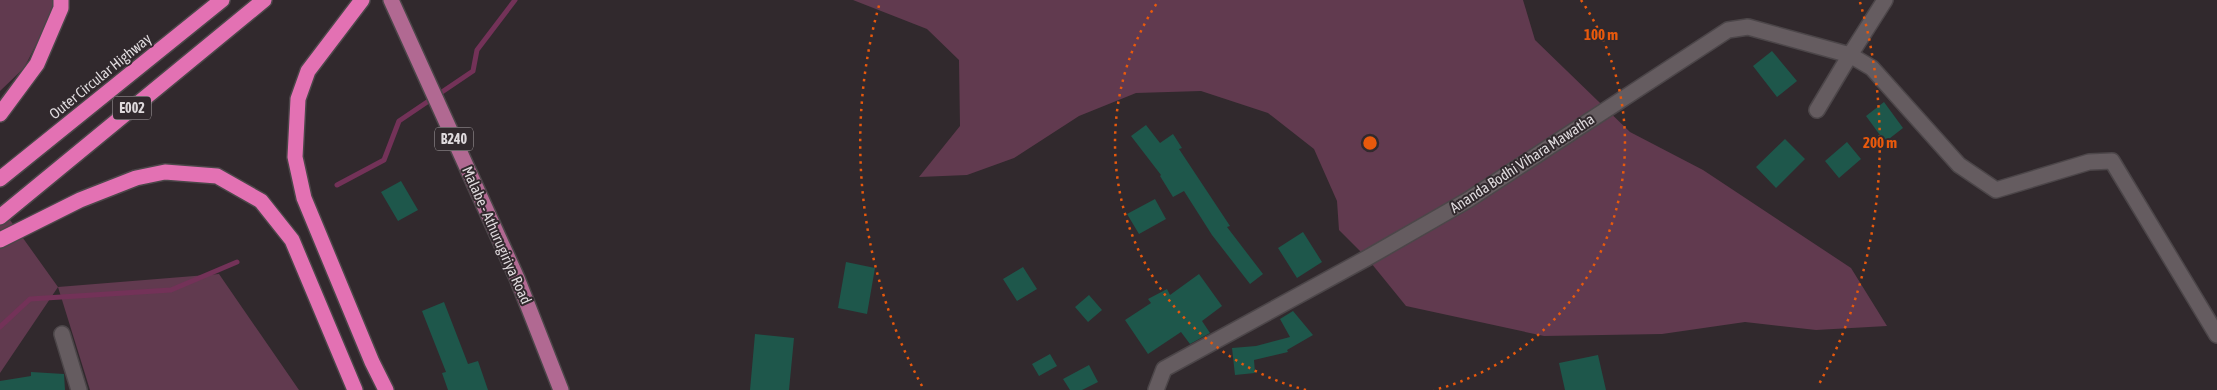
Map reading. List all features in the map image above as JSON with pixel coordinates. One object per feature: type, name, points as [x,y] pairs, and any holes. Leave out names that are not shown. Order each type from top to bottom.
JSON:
[{"type":"highway","points":[[0,114],[37,64],[61,8],[61,0]]},
{"type":"highway","name":"Outer Circular Highway","points":[[0,179],[222,0]]},
{"type":"highway","name":"E002","points":[[0,217],[264,0]]},
{"type":"highway","points":[[362,0],[308,72],[298,99],[295,157],[304,198],[372,362],[386,390]]},
{"type":"highway","points":[[0,240],[80,200],[136,178],[164,172],[217,176],[261,201],[292,240],[355,390]]},
{"type":"main road","name":"Malabe - Athurugiriya Road","points":[[391,0],[517,278],[561,390]]},
{"type":"street","points":[[1817,110],[1885,0]]},
{"type":"street","name":"Ananda Bodhi Vihara Mawatha","points":[[1156,390],[1164,369],[1367,258],[1468,200],[1728,30],[1748,27],[1850,55],[1872,68],[1959,165],[1996,190],[2089,162],[2112,161],[2217,335]]},
{"type":"street","points":[[62,334],[79,390]]},
{"type":"shaded area","points":[[0,0],[59,0],[24,68],[0,91]]},
{"type":"shaded area","points":[[853,0],[1523,0],[1535,40],[1630,132],[1703,170],[1851,268],[1887,326],[1816,330],[1745,322],[1662,334],[1544,336],[1406,306],[1367,258],[1339,230],[1337,201],[1314,149],[1268,113],[1201,91],[1136,93],[1079,116],[1014,158],[967,175],[919,177],[960,126],[959,60],[927,29]]},
{"type":"shaded area","points":[[0,206],[58,287],[0,373]]},
{"type":"shaded area","points":[[219,274],[299,390],[90,390],[58,287]]},
{"type":"building","points":[[1772,51],[1797,81],[1777,97],[1753,66]]},
{"type":"building","points":[[1884,102],[1903,128],[1885,142],[1866,116]]},
{"type":"building","points":[[1146,125],[1160,143],[1173,134],[1182,148],[1179,149],[1230,226],[1227,227],[1263,274],[1250,284],[1212,235],[1184,191],[1173,197],[1161,175],[1131,136]]},
{"type":"building","points":[[1785,139],[1805,159],[1776,188],[1756,167]]},
{"type":"building","points":[[1847,142],[1861,159],[1839,178],[1825,161]]},
{"type":"building","points":[[401,181],[418,210],[398,221],[381,192]]},
{"type":"building","points":[[1155,199],[1166,219],[1139,234],[1127,214]]},
{"type":"building","points":[[1303,232],[1322,262],[1297,278],[1278,248]]},
{"type":"building","points":[[846,262],[875,268],[867,314],[838,308]]},
{"type":"building","points":[[1023,267],[1037,289],[1017,301],[1003,279]]},
{"type":"building","points":[[1199,274],[1222,306],[1202,321],[1210,333],[1190,344],[1181,332],[1148,354],[1125,320],[1151,303],[1148,299],[1167,289],[1170,295]]},
{"type":"building","points":[[1089,295],[1102,310],[1088,322],[1075,307]]},
{"type":"building","points":[[444,302],[468,364],[478,361],[488,390],[448,390],[442,373],[446,372],[422,311]]},
{"type":"building","points":[[1293,311],[1313,335],[1287,350],[1288,352],[1254,360],[1255,373],[1235,375],[1232,348],[1256,346],[1290,337],[1280,319]]},
{"type":"building","points":[[755,334],[794,338],[789,390],[750,390]]},
{"type":"building","points":[[1050,354],[1057,366],[1039,376],[1032,364]]},
{"type":"building","points":[[1598,355],[1606,390],[1565,390],[1559,363]]},
{"type":"building","points":[[1089,365],[1098,382],[1082,390],[1070,390],[1063,379]]},
{"type":"building","points":[[31,372],[64,374],[65,390],[0,390],[0,381],[31,376]]},
{"type":"waterway","points":[[337,185],[384,160],[399,121],[473,71],[477,50],[515,0]]},
{"type":"waterway","points":[[0,327],[30,299],[171,290],[237,262]]}]
